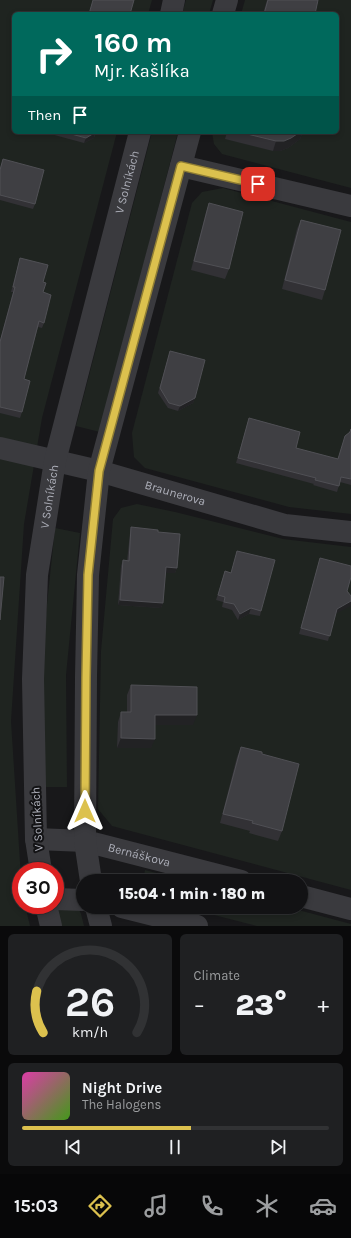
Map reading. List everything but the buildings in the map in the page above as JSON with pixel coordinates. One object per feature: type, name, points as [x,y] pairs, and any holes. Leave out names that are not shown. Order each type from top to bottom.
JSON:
[{"type":"street","points":[[171,12],[174,0]]},
{"type":"street","points":[[224,12],[227,0]]},
{"type":"street","name":"V Solníkách","points":[[40,862],[36,838],[33,679],[37,575],[55,461],[139,134]]},
{"type":"street","points":[[90,874],[85,841],[88,575],[99,471],[189,134]]},
{"type":"street","points":[[181,166],[351,206]]},
{"type":"street","name":"Braunerova","points":[[0,448],[99,471],[285,526],[351,532]]},
{"type":"street","name":"Bernáškova","points":[[36,838],[85,841],[214,874]]},
{"type":"street","points":[[308,898],[351,909]]},
{"type":"street","points":[[64,899],[76,900]]},
{"type":"street","points":[[48,914],[51,926]]},
{"type":"street","points":[[98,914],[101,926]]},
{"type":"street","points":[[150,914],[197,926]]},
{"type":"shaded area","points":[[0,0],[152,0],[149,12],[12,12],[12,134],[116,134],[42,418],[24,524],[11,721],[20,862],[12,862],[12,914],[27,914],[30,926],[0,926]]},
{"type":"shaded area","points":[[186,0],[213,0],[210,12],[183,12]]},
{"type":"shaded area","points":[[245,0],[351,0],[351,188],[222,154],[214,144],[212,134],[339,134],[339,12],[242,12]]},
{"type":"shaded area","points":[[151,134],[177,134],[100,432],[76,426]]},
{"type":"shaded area","points":[[223,188],[351,222],[351,514],[289,507],[145,468],[134,457],[132,433],[192,203],[202,192]]},
{"type":"shaded area","points":[[137,504],[283,539],[351,547],[351,890],[308,878],[308,874],[291,874],[112,826],[98,809],[101,651],[113,519],[121,508]]},
{"type":"shaded area","points":[[55,528],[80,533],[66,675],[67,787],[43,787],[40,671]]},
{"type":"shaded area","points":[[145,870],[160,874],[144,874]]},
{"type":"shaded area","points":[[64,907],[76,907],[76,914],[81,914],[84,926],[58,926],[57,914],[64,914]]},
{"type":"shaded area","points":[[308,913],[351,924],[351,926],[257,926],[210,914],[308,914]]},
{"type":"route","points":[[85,811],[88,575],[99,471],[181,166],[258,184]]}]
